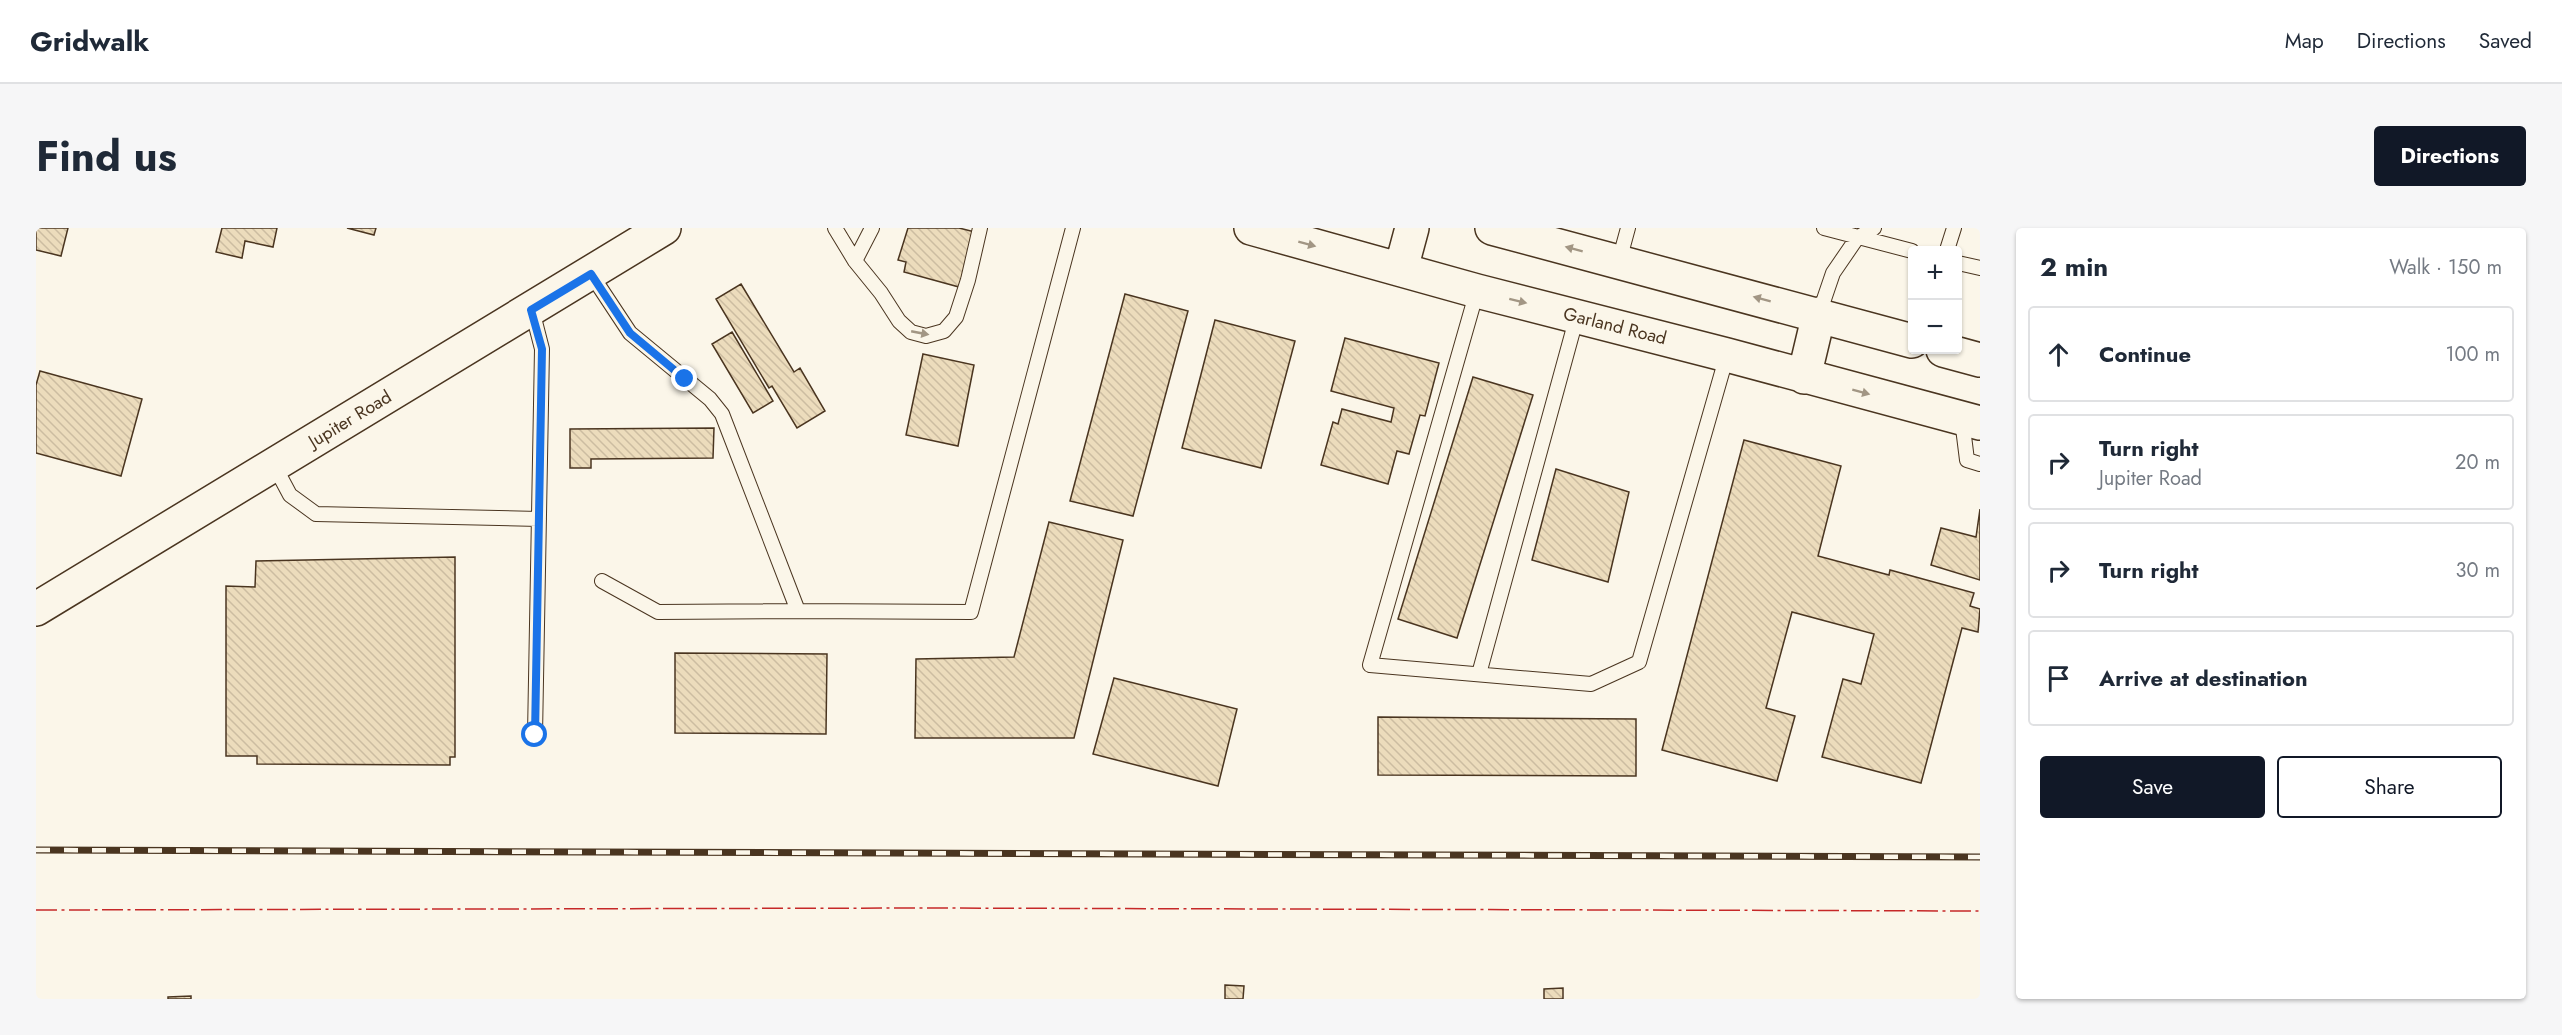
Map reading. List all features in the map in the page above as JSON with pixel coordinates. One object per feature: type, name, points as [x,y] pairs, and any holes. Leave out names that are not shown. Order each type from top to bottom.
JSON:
[{"type":"main road","name":"Jupiter Road","points":[[36,609],[664,228]]},
{"type":"main road","name":"Garland Road","points":[[1251,228],[1477,291],[1971,420]]},
{"type":"main road","points":[[1401,269],[1412,228]]},
{"type":"main road","points":[[1492,228],[1819,314],[1908,340]]},
{"type":"main road","points":[[1804,377],[1819,314]]},
{"type":"main road","points":[[1958,354],[1980,360]]},
{"type":"lane","points":[[835,228],[855,261],[900,321],[911,332],[926,336],[944,331],[956,316],[968,280],[980,228]]},
{"type":"lane","points":[[855,261],[872,228]]},
{"type":"lane","points":[[602,581],[658,612],[971,612],[1073,228]]},
{"type":"lane","points":[[1619,261],[1628,228]]},
{"type":"lane","points":[[1824,228],[1908,250]]},
{"type":"lane","points":[[1819,314],[1833,273],[1857,238],[1874,228]]},
{"type":"lane","points":[[1948,246],[1954,228]]},
{"type":"lane","points":[[1962,263],[1980,268]]},
{"type":"lane","points":[[591,274],[630,333],[710,399],[722,414],[798,611]]},
{"type":"lane","points":[[1477,291],[1370,665],[1591,684],[1638,662],[1727,355]]},
{"type":"lane","points":[[531,310],[542,349],[535,735]]},
{"type":"lane","points":[[1479,674],[1577,316]]},
{"type":"lane","points":[[1971,420],[1967,460],[1980,464]]},
{"type":"lane","points":[[274,465],[290,495],[316,514],[539,519]]},
{"type":"building","points":[[36,228],[68,228],[61,256],[36,250]]},
{"type":"building","points":[[222,228],[277,228],[273,247],[245,241],[242,258],[216,252]]},
{"type":"building","points":[[347,228],[376,228],[374,235]]},
{"type":"building","points":[[908,228],[959,228],[975,232],[959,287],[904,272],[906,262],[898,260]]},
{"type":"building","points":[[741,284],[794,372],[800,368],[825,411],[797,428],[772,386],[769,388],[716,299]]},
{"type":"building","points":[[1125,294],[1188,311],[1133,516],[1070,501]]},
{"type":"building","points":[[1215,320],[1295,341],[1261,468],[1182,448]]},
{"type":"building","points":[[732,332],[773,401],[753,413],[712,344]]},
{"type":"building","points":[[1345,338],[1439,363],[1425,416],[1420,415],[1409,454],[1397,451],[1388,484],[1321,465],[1333,422],[1338,424],[1342,409],[1391,422],[1394,408],[1331,391]]},
{"type":"building","points":[[923,354],[974,365],[958,446],[906,435]]},
{"type":"building","points":[[40,371],[142,399],[121,476],[36,453],[36,385]]},
{"type":"building","points":[[1473,377],[1533,395],[1457,638],[1398,619]]},
{"type":"building","points":[[714,428],[713,458],[591,459],[591,468],[570,468],[570,429]]},
{"type":"building","points":[[1744,440],[1841,466],[1818,556],[1889,575],[1890,570],[1974,593],[1970,606],[1980,609],[1978,632],[1962,628],[1921,783],[1822,757],[1843,679],[1861,684],[1874,634],[1792,612],[1766,708],[1795,716],[1777,781],[1662,750]]},
{"type":"building","points":[[1556,469],[1629,492],[1608,582],[1532,560]]},
{"type":"building","points":[[1980,509],[1980,580],[1931,565],[1941,528],[1976,537]]},
{"type":"building","points":[[1049,522],[1123,540],[1074,738],[915,738],[916,659],[1014,657]]},
{"type":"building","points":[[455,557],[455,757],[450,757],[450,765],[257,764],[257,756],[226,756],[226,586],[255,587],[256,561]]},
{"type":"building","points":[[675,653],[827,654],[826,734],[675,733]]},
{"type":"building","points":[[1114,678],[1237,709],[1218,786],[1093,754]]},
{"type":"building","points":[[1378,717],[1636,719],[1636,776],[1378,775]]},
{"type":"building","points":[[1225,985],[1244,986],[1243,999],[1225,999]]},
{"type":"building","points":[[1563,988],[1563,999],[1544,999],[1544,989]]},
{"type":"building","points":[[191,996],[191,999],[168,999],[168,997]]},
{"type":"railway","points":[[36,850],[1980,857]]},
{"type":"power","points":[[36,910],[924,908],[1980,911]]},
{"type":"route","points":[[535,735],[542,349],[531,310],[591,274],[630,333],[685,379]]}]
